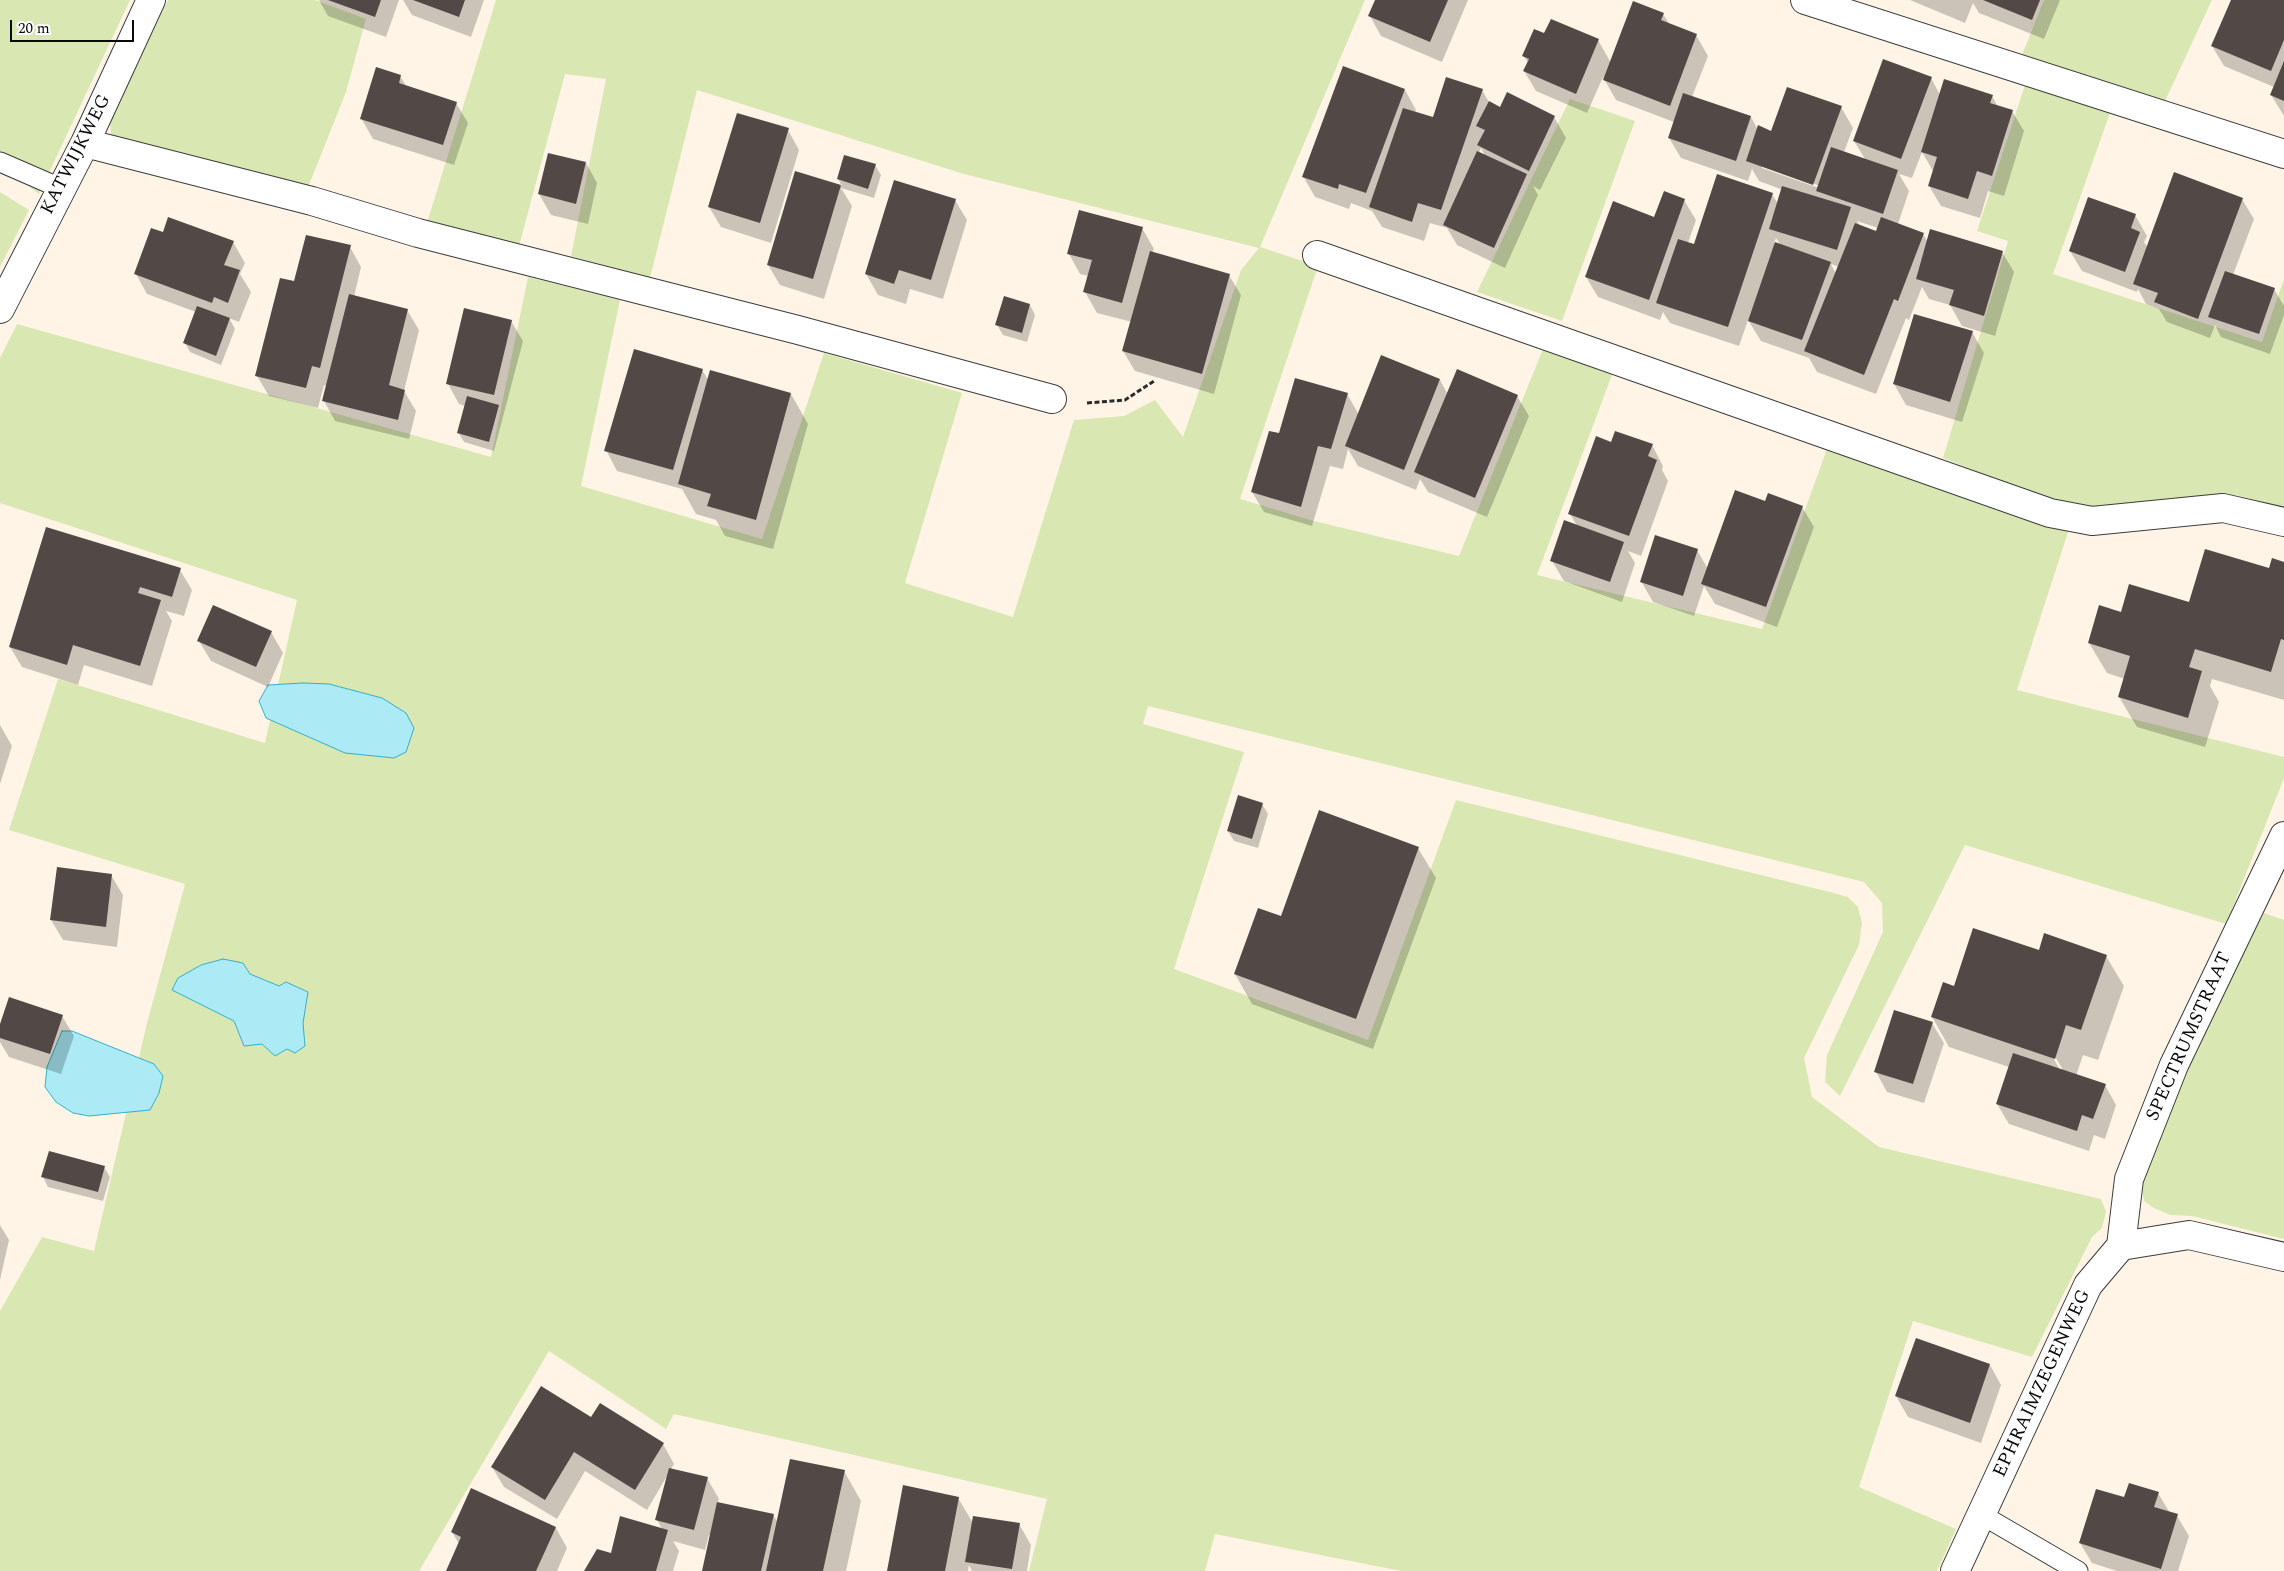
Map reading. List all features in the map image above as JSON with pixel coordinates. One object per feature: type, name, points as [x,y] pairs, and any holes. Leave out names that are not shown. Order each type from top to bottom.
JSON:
[{"type":"street","name":"KATWIJKWEG","points":[[0,309],[60,188],[85,143],[151,0]]},
{"type":"street","points":[[1805,0],[2284,154]]},
{"type":"street","points":[[85,143],[302,199],[418,233],[798,330],[1052,399]]},
{"type":"street","points":[[1318,255],[2050,513],[2092,521],[2224,508],[2284,522]]},
{"type":"street","name":"SPECTRUMSTRAAT","points":[[2121,1246],[2129,1179],[2174,1065],[2284,836]]},
{"type":"street","points":[[2121,1246],[2189,1235],[2284,1257]]},
{"type":"street","name":"EPHRAIMZEGENWEG","points":[[1955,1571],[2088,1286],[2121,1246]]},
{"type":"lane","points":[[0,162],[60,188]]},
{"type":"lane","points":[[1982,1515],[2078,1571]]},
{"type":"path","points":[[1052,399],[1090,404],[1125,400],[1154,381]]},
{"type":"green space","points":[[0,0],[130,0],[39,194],[18,178],[0,172]]},
{"type":"green space","points":[[168,0],[315,0],[366,19],[346,92],[307,190],[122,141],[111,134],[110,122]]},
{"type":"green space","points":[[496,0],[1365,0],[1260,247],[1318,266],[1240,499],[1314,521],[1459,556],[1543,349],[1612,375],[1537,575],[1762,629],[1828,446],[2069,529],[2017,690],[2284,757],[2284,778],[2226,924],[1965,845],[1840,1096],[1825,1082],[1827,1055],[1883,932],[1882,903],[1864,882],[1148,706],[1143,724],[1244,752],[1174,969],[1368,1040],[1456,800],[1830,892],[1848,897],[1858,907],[1862,923],[1859,945],[1804,1058],[1812,1097],[1879,1147],[2101,1199],[2106,1212],[2102,1228],[2092,1237],[2032,1357],[1913,1321],[1859,1487],[1956,1529],[1937,1571],[1401,1571],[1215,1534],[1205,1571],[1029,1571],[1047,1499],[674,1414],[666,1429],[549,1351],[419,1571],[0,1571],[0,1311],[42,1237],[94,1251],[147,1023],[185,884],[9,830],[58,679],[265,743],[297,600],[0,503],[0,358],[17,324],[491,457],[528,277],[620,300],[581,486],[762,539],[824,353],[962,393],[905,583],[1013,617],[1074,420],[1124,416],[1155,400],[1183,437],[1241,270],[1259,248],[964,174],[697,90],[650,278],[571,256],[606,79],[565,74],[518,250],[426,226]]},
{"type":"green space","points":[[2044,0],[2212,0],[2165,101],[2022,55]]},
{"type":"green space","points":[[2026,82],[2111,110],[2053,274],[2262,342],[2284,279],[2284,507],[2235,495],[2211,496],[2098,510],[2044,498],[1943,458],[2008,241],[1977,231]]},
{"type":"green space","points":[[1570,99],[1635,121],[1562,321],[1477,292]]},
{"type":"green space","points":[[0,192],[29,210],[0,267]]},
{"type":"green space","points":[[2264,913],[2284,920],[2284,1239],[2192,1216],[2170,1215],[2144,1201],[2142,1188],[2149,1160],[2203,1035]]},
{"type":"water","points":[[329,684],[382,698],[406,713],[414,728],[406,752],[394,758],[345,753],[266,718],[259,701],[268,685]]},
{"type":"water","points":[[223,959],[243,963],[250,974],[279,986],[286,982],[308,992],[303,1023],[305,1046],[295,1053],[287,1049],[275,1056],[262,1044],[244,1046],[234,1021],[172,990],[178,978],[201,965]]},
{"type":"water","points":[[62,1031],[72,1031],[154,1064],[163,1076],[159,1093],[150,1110],[89,1116],[73,1113],[56,1102],[45,1087],[47,1067]]},
{"type":"building","points":[[328,0],[381,0],[375,17]]},
{"type":"building","points":[[413,0],[465,0],[459,17]]},
{"type":"building","points":[[1375,0],[1448,0],[1430,42],[1368,16]]},
{"type":"building","points":[[1983,0],[2040,0],[2032,20]]},
{"type":"building","points":[[2231,0],[2284,0],[2284,40],[2271,71],[2211,46]]},
{"type":"building","points":[[1633,1],[1664,13],[1661,20],[1697,34],[1670,106],[1603,80]]},
{"type":"building","points":[[1551,19],[1599,39],[1576,94],[1523,71],[1529,59],[1522,56],[1534,29],[1544,33]]},
{"type":"building","points":[[1883,59],[1932,77],[1901,159],[1853,141]]},
{"type":"building","points":[[2284,61],[2284,101],[2270,95]]},
{"type":"building","points":[[1343,66],[1405,89],[1366,193],[1339,184],[1338,189],[1302,177]]},
{"type":"building","points":[[376,67],[401,75],[399,83],[457,102],[443,145],[360,119]]},
{"type":"building","points":[[1446,77],[1483,89],[1441,210],[1418,203],[1412,222],[1369,207],[1403,108],[1433,117]]},
{"type":"building","points":[[1944,79],[1993,95],[1990,103],[2013,110],[1992,176],[1977,171],[1968,199],[1928,186],[1937,157],[1921,152]]},
{"type":"building","points":[[1787,87],[1842,106],[1813,185],[1746,161],[1758,125],[1771,131]]},
{"type":"building","points":[[1507,92],[1555,116],[1529,171],[1477,145],[1485,130],[1476,126],[1489,101],[1500,107]]},
{"type":"building","points":[[1683,93],[1751,116],[1736,161],[1668,138]]},
{"type":"building","points":[[737,113],[789,128],[760,223],[708,207]]},
{"type":"building","points":[[1831,147],[1898,170],[1883,214],[1816,191]]},
{"type":"building","points":[[1477,151],[1527,174],[1494,248],[1443,225]]},
{"type":"building","points":[[548,153],[586,162],[576,204],[538,194]]},
{"type":"building","points":[[844,155],[876,164],[868,189],[837,179]]},
{"type":"building","points":[[795,171],[841,185],[813,279],[767,265]]},
{"type":"building","points":[[2174,172],[2243,198],[2198,319],[2154,302],[2158,293],[2133,284]]},
{"type":"building","points":[[1717,174],[1773,193],[1728,327],[1656,303],[1678,239],[1694,244]]},
{"type":"building","points":[[894,180],[956,199],[931,280],[899,270],[894,284],[865,274]]},
{"type":"building","points":[[1782,186],[1851,207],[1837,250],[1769,229]]},
{"type":"building","points":[[1664,191],[1685,199],[1649,300],[1585,277],[1613,201],[1654,217]]},
{"type":"building","points":[[2088,197],[2136,214],[2131,228],[2140,232],[2125,272],[2069,251]]},
{"type":"building","points":[[1079,210],[1143,227],[1122,303],[1083,292],[1092,260],[1067,254]]},
{"type":"building","points":[[168,217],[234,241],[224,265],[240,270],[228,303],[214,297],[212,303],[134,274],[151,228],[163,232]]},
{"type":"building","points":[[1881,217],[1924,233],[1898,301],[1894,299],[1864,375],[1804,351],[1855,223],[1876,231]]},
{"type":"building","points":[[1930,229],[2003,251],[1984,316],[1949,305],[1954,290],[1916,279]]},
{"type":"building","points":[[306,235],[351,245],[320,368],[312,366],[306,388],[255,376],[280,278],[294,281]]},
{"type":"building","points":[[1775,242],[1831,262],[1802,340],[1748,321]]},
{"type":"building","points":[[1150,251],[1230,274],[1202,374],[1122,351]]},
{"type":"building","points":[[2225,271],[2275,288],[2259,334],[2208,317]]},
{"type":"building","points":[[349,294],[408,309],[389,385],[405,390],[398,420],[322,401]]},
{"type":"building","points":[[1004,296],[1030,304],[1022,333],[995,325]]},
{"type":"building","points":[[197,306],[230,318],[216,356],[183,343]]},
{"type":"building","points":[[464,308],[512,320],[494,395],[446,384]]},
{"type":"building","points":[[1914,314],[1973,331],[1950,402],[1893,384]]},
{"type":"building","points":[[634,349],[703,369],[673,470],[604,451]]},
{"type":"building","points":[[1381,355],[1440,379],[1404,470],[1345,446]]},
{"type":"building","points":[[1457,369],[1518,395],[1475,498],[1414,472]]},
{"type":"building","points":[[710,370],[791,393],[756,520],[707,506],[711,494],[678,484]]},
{"type":"building","points":[[1295,378],[1348,393],[1331,449],[1318,446],[1301,507],[1251,492],[1269,431],[1279,433]]},
{"type":"building","points":[[467,396],[499,405],[489,442],[457,433]]},
{"type":"building","points":[[1615,431],[1653,444],[1648,456],[1657,460],[1629,536],[1568,514],[1596,436],[1611,442]]},
{"type":"building","points":[[1735,490],[1765,501],[1768,493],[1803,506],[1766,607],[1701,584]]},
{"type":"building","points":[[1564,520],[1624,542],[1610,582],[1550,561]]},
{"type":"building","points":[[46,527],[181,568],[172,597],[140,587],[138,593],[161,600],[140,666],[73,645],[67,665],[9,647]]},
{"type":"building","points":[[1655,535],[1698,549],[1683,596],[1640,582]]},
{"type":"building","points":[[2205,549],[2269,568],[2272,558],[2284,562],[2284,640],[2281,639],[2271,672],[2195,649],[2189,667],[2202,671],[2188,718],[2118,697],[2130,656],[2088,643],[2099,605],[2121,612],[2129,584],[2189,602]]},
{"type":"building","points":[[213,605],[272,631],[256,667],[197,641]]},
{"type":"building","points":[[1238,795],[1263,803],[1252,839],[1227,831]]},
{"type":"building","points":[[1319,810],[1419,847],[1356,1019],[1234,974],[1258,908],[1281,916]]},
{"type":"building","points":[[57,867],[112,874],[106,927],[50,920]]},
{"type":"building","points":[[1973,928],[2039,950],[2044,933],[2107,955],[2081,1030],[2066,1025],[2055,1059],[1931,1017],[1943,982],[1954,986]]},
{"type":"building","points":[[9,997],[63,1015],[50,1054],[0,1038],[0,1024]]},
{"type":"building","points":[[1894,1010],[1933,1022],[1913,1084],[1874,1072]]},
{"type":"building","points":[[2013,1053],[2106,1084],[2093,1119],[2082,1115],[2077,1131],[1996,1104]]},
{"type":"building","points":[[49,1151],[105,1166],[98,1192],[41,1177]]},
{"type":"building","points":[[1916,1338],[1990,1364],[1970,1423],[1895,1396]]},
{"type":"building","points":[[541,1386],[591,1417],[600,1403],[664,1443],[635,1490],[574,1452],[545,1500],[491,1467]]},
{"type":"building","points":[[790,1459],[845,1470],[823,1571],[766,1571]]},
{"type":"building","points":[[669,1468],[708,1477],[694,1530],[655,1520]]},
{"type":"building","points":[[2129,1483],[2159,1492],[2154,1507],[2178,1514],[2161,1569],[2079,1543],[2096,1489],[2124,1497]]},
{"type":"building","points":[[903,1485],[959,1497],[945,1571],[887,1571]]},
{"type":"building","points":[[471,1488],[556,1527],[536,1571],[446,1571],[461,1537],[451,1532]]},
{"type":"building","points":[[717,1502],[774,1514],[761,1571],[702,1571]]},
{"type":"building","points":[[620,1516],[668,1530],[656,1571],[584,1571],[597,1549],[611,1553]]},
{"type":"building","points":[[973,1516],[1020,1523],[1012,1569],[965,1562]]}]
